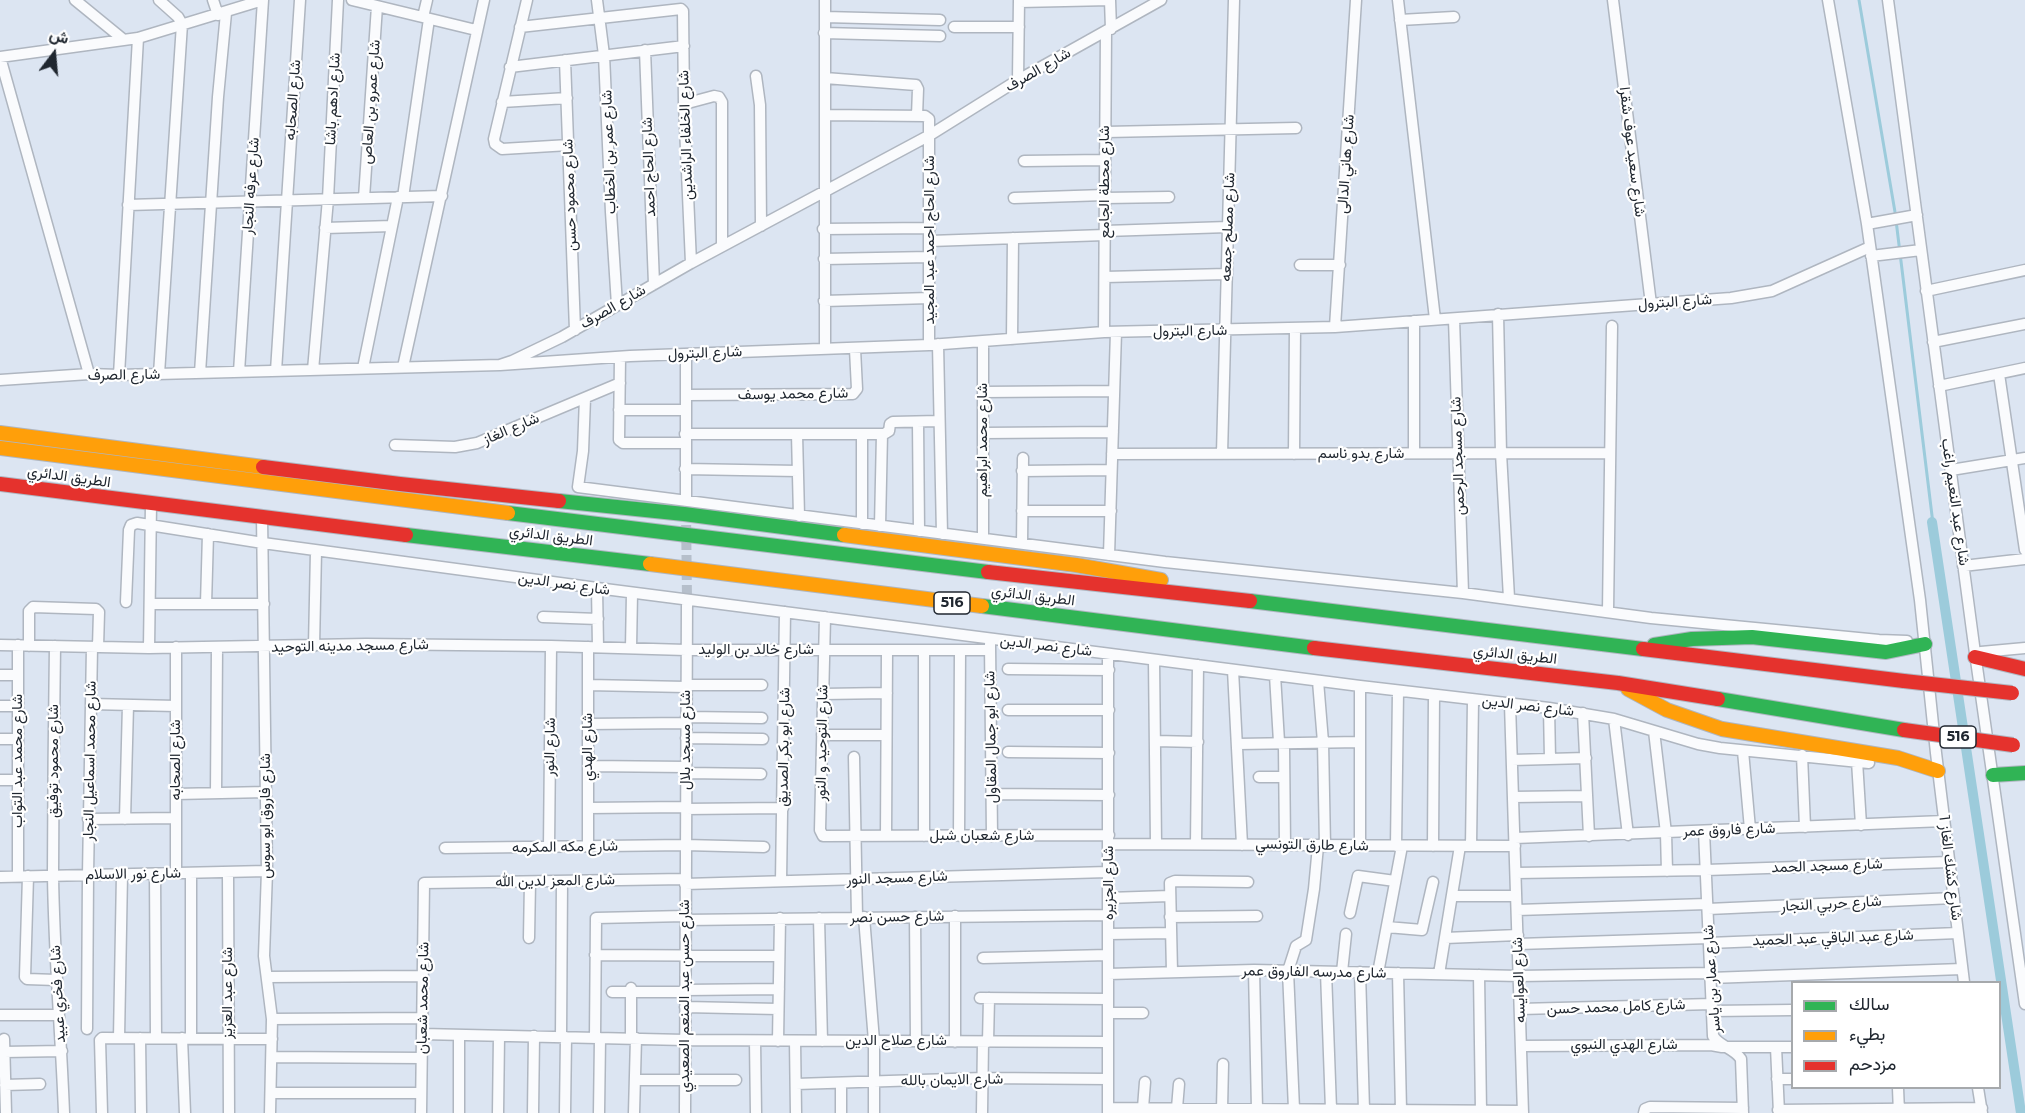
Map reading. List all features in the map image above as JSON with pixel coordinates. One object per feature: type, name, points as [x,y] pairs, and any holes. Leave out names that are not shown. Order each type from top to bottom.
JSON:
[{"type":"highway","name":"الطريق الدائري","points":[[0,433],[400,484],[684,514],[1077,565],[1308,608]]},
{"type":"highway","name":"الطريق الدائري","points":[[0,448],[880,560],[1308,608],[2019,694]]},
{"type":"highway","name":"الطريق الدائري","points":[[0,484],[1329,650],[1618,683],[1904,730],[2019,745]]},
{"type":"highway","points":[[1634,649],[1692,639],[1722,637],[1752,637],[1886,652],[1925,643]]},
{"type":"highway","points":[[1975,655],[2025,669]]},
{"type":"highway","points":[[1618,683],[1675,714],[1715,728],[1898,758],[1938,771]]},
{"type":"highway","points":[[1993,775],[2025,774]]},
{"type":"street","points":[[75,0],[124,40]]},
{"type":"street","points":[[85,9],[93,0]]},
{"type":"street","points":[[159,0],[178,17],[182,24],[159,374]]},
{"type":"street","points":[[200,373],[222,14],[213,0]]},
{"type":"street","name":"شارع الصحابه","points":[[276,371],[300,0]]},
{"type":"street","name":"شارع ادهم باشا","points":[[313,370],[328,199],[338,0]]},
{"type":"street","points":[[352,0],[476,30]]},
{"type":"street","points":[[363,369],[400,197],[427,0]]},
{"type":"street","points":[[403,367],[483,0]]},
{"type":"street","points":[[527,0],[494,140],[497,147],[501,149],[568,145]]},
{"type":"street","name":"شارع عمر بن الخطاب","points":[[597,0],[604,55],[617,305]]},
{"type":"street","points":[[825,0],[823,229],[825,349]]},
{"type":"street","points":[[1018,81],[1019,1],[1110,0]]},
{"type":"street","name":"شارع محطة الجامع","points":[[1104,332],[1110,0]]},
{"type":"street","name":"شارع الصرف","points":[[0,380],[89,374],[500,365],[575,330],[691,263],[930,135],[1018,81],[1161,0]]},
{"type":"street","name":"شارع مصلح جمعه","points":[[1222,454],[1235,0]]},
{"type":"street","name":"شارع هاني الدالى","points":[[1335,327],[1356,0]]},
{"type":"street","points":[[1398,0],[1435,319]]},
{"type":"street","name":"شارع سعيد عوف شقرا","points":[[1613,0],[1651,304]]},
{"type":"street","points":[[585,398],[583,451],[578,487],[1109,555],[1509,598],[1651,618],[1925,643],[1867,224],[1828,0]]},
{"type":"street","name":"شارع عبد النعيم راغب","points":[[1888,0],[1975,655],[2025,1004]]},
{"type":"street","points":[[89,374],[0,57],[138,38],[222,14],[258,1]]},
{"type":"street","name":"شارع عرفه النجار","points":[[239,372],[250,201],[258,1]]},
{"type":"street","name":"شارع عمرو بن العاص","points":[[364,198],[377,6]]},
{"type":"street","name":"شارع الخلفاء الراشدين","points":[[599,19],[681,9],[683,12],[684,104],[691,263]]},
{"type":"street","points":[[1400,20],[1454,16]]},
{"type":"street","points":[[825,17],[940,20]]},
{"type":"street","points":[[520,27],[599,19]]},
{"type":"street","points":[[954,27],[1019,27]]},
{"type":"street","points":[[824,33],[940,36]]},
{"type":"street","points":[[119,375],[138,38]]},
{"type":"street","points":[[510,67],[684,46]]},
{"type":"street","name":"شارع الحاج احمد","points":[[645,50],[654,284]]},
{"type":"street","name":"شارع محمود حسن","points":[[565,60],[575,330]]},
{"type":"street","points":[[756,76],[760,96],[761,226]]},
{"type":"street","points":[[825,78],[916,85],[918,89],[917,116]]},
{"type":"street","points":[[684,104],[714,96],[721,99],[722,246]]},
{"type":"street","points":[[502,102],[567,98]]},
{"type":"street","points":[[825,115],[927,117],[930,135]]},
{"type":"street","points":[[1106,132],[1296,128]]},
{"type":"street","name":"شارع الحاج احمد عبد المجيد","points":[[930,135],[930,298],[939,422],[942,534]]},
{"type":"street","points":[[1024,160],[1106,160]]},
{"type":"street","points":[[128,204],[442,195]]},
{"type":"street","points":[[1014,198],[1169,197]]},
{"type":"street","points":[[1867,224],[1917,215]]},
{"type":"street","points":[[325,228],[392,226]]},
{"type":"street","points":[[930,242],[1228,227]]},
{"type":"street","points":[[823,229],[930,228]]},
{"type":"street","points":[[1012,238],[1012,339]]},
{"type":"street","name":"شارع البترول","points":[[500,365],[686,354],[855,349],[1104,332],[1335,327],[1651,304],[1759,295],[1871,251],[1921,250]]},
{"type":"street","points":[[824,260],[930,257]]},
{"type":"street","points":[[1300,265],[1340,265]]},
{"type":"street","points":[[1926,291],[2025,270]]},
{"type":"street","points":[[1105,277],[1227,274]]},
{"type":"street","points":[[824,301],[930,298]]},
{"type":"street","points":[[1498,314],[1501,453],[1509,598]]},
{"type":"street","name":"شارع مسجد الرحمن","points":[[1454,319],[1463,593]]},
{"type":"street","points":[[1414,321],[1414,453]]},
{"type":"street","points":[[1933,342],[2025,324]]},
{"type":"street","points":[[1608,611],[1612,326]]},
{"type":"street","points":[[1294,328],[1294,454]]},
{"type":"street","points":[[1109,555],[1116,332]]},
{"type":"street","name":"شارع محمد ابراهيم","points":[[983,341],[983,539]]},
{"type":"street","name":"شارع محمد يوسف","points":[[686,395],[853,394],[857,389],[855,349]]},
{"type":"street","points":[[686,354],[686,501]]},
{"type":"street","points":[[620,357],[619,438],[621,442],[797,434],[882,434],[888,433],[892,422],[939,422]]},
{"type":"street","points":[[1939,386],[2025,368]]},
{"type":"street","points":[[1999,374],[2025,550]]},
{"type":"street","name":"شارع الغاز","points":[[395,445],[454,447],[477,443],[620,383]]},
{"type":"street","points":[[983,392],[1114,391]]},
{"type":"street","points":[[619,410],[686,410]]},
{"type":"street","points":[[918,422],[919,531]]},
{"type":"street","points":[[983,433],[1113,432]]},
{"type":"street","points":[[797,434],[799,516]]},
{"type":"street","points":[[862,434],[862,524]]},
{"type":"street","points":[[880,526],[882,434]]},
{"type":"street","name":"شارع بدو ناسم","points":[[1112,454],[1609,453]]},
{"type":"street","points":[[1022,544],[1023,458]]},
{"type":"street","points":[[1951,470],[2025,458]]},
{"type":"street","points":[[685,469],[798,471]]},
{"type":"street","points":[[1022,471],[1111,470]]},
{"type":"street","points":[[148,648],[151,504]]},
{"type":"street","points":[[1022,511],[1111,511]]},
{"type":"street","name":"شارع فاروق ابو سوس","points":[[262,517],[267,871],[264,956],[272,1019],[270,1113]]},
{"type":"street","points":[[126,602],[130,527],[134,523],[152,525]]},
{"type":"street","name":"شارع نصر الدين","points":[[152,525],[316,551],[825,617],[990,644],[1108,654],[1548,708],[1614,719],[1698,744],[1938,771]]},
{"type":"street","points":[[206,604],[208,534]]},
{"type":"street","points":[[314,646],[316,551]]},
{"type":"street","points":[[1964,566],[2025,559]]},
{"type":"street","name":"شارع الهدي","points":[[588,847],[588,685],[598,620],[597,588]]},
{"type":"street","points":[[631,648],[632,593]]},
{"type":"street","name":"شارع مسجد بلال","points":[[685,882],[687,600]]},
{"type":"street","points":[[150,604],[264,604]]},
{"type":"street","name":"شارع محمد عبد التواب","points":[[56,980],[25,979],[18,780],[18,675],[30,609],[43,607],[96,609],[99,612],[95,647]]},
{"type":"street","name":"شارع ابو بكر الصديق","points":[[781,881],[785,612]]},
{"type":"street","points":[[543,617],[598,620]]},
{"type":"street","name":"شارع التوحيد و النور","points":[[825,617],[821,834],[827,838],[855,837]]},
{"type":"street","name":"شارع كشك الغاز 1","points":[[1925,643],[1964,981]]},
{"type":"street","name":"شارع مسجد مدينه التوحيد","points":[[0,645],[148,648],[366,644],[551,646]]},
{"type":"street","name":"شارع خالد بن الوليد","points":[[551,646],[686,650],[960,650],[990,644]]},
{"type":"street","name":"شارع ابو جمال المقاول","points":[[990,644],[992,836]]},
{"type":"street","name":"شارع محمود توفيق","points":[[54,876],[55,646]]},
{"type":"street","name":"شارع النور","points":[[549,847],[551,646]]},
{"type":"street","name":"شارع محمد اسماعيل النجار","points":[[87,1029],[88,819],[95,647]]},
{"type":"street","name":"شارع الصحابه","points":[[176,647],[176,873]]},
{"type":"street","points":[[216,793],[217,647]]},
{"type":"street","points":[[1975,655],[2025,648]]},
{"type":"street","points":[[886,836],[887,650]]},
{"type":"street","points":[[924,650],[924,836]]},
{"type":"street","points":[[959,836],[960,650]]},
{"type":"street","name":"شارع الجزيره","points":[[1108,654],[1108,1110]]},
{"type":"street","points":[[1154,660],[1156,844]]},
{"type":"street","points":[[1196,844],[1198,665]]},
{"type":"street","points":[[1008,669],[1109,670]]},
{"type":"street","points":[[1233,670],[1242,844]]},
{"type":"street","points":[[0,675],[18,675]]},
{"type":"street","points":[[1275,675],[1279,743],[1284,747],[1285,845]]},
{"type":"street","points":[[1294,1109],[1288,971],[1296,945],[1306,940],[1322,846],[1323,742],[1318,681]]},
{"type":"street","points":[[588,685],[762,685]]},
{"type":"street","points":[[1360,686],[1360,846]]},
{"type":"street","points":[[1378,973],[1399,846],[1398,691]]},
{"type":"street","points":[[823,694],[887,693]]},
{"type":"street","points":[[1432,846],[1434,695]]},
{"type":"street","points":[[1439,974],[1452,896],[1466,846],[1473,700]]},
{"type":"street","points":[[91,704],[176,706]]},
{"type":"street","name":"شارع العوايسه","points":[[1510,704],[1523,1112]]},
{"type":"street","points":[[125,819],[128,705]]},
{"type":"street","points":[[0,706],[18,706]]},
{"type":"street","points":[[1548,708],[1550,759]]},
{"type":"street","points":[[1008,710],[1109,710]]},
{"type":"street","points":[[1583,713],[1589,836]]},
{"type":"street","points":[[588,724],[762,718]]},
{"type":"street","points":[[1614,719],[1628,835]]},
{"type":"street","points":[[1654,731],[1666,833],[1666,871]]},
{"type":"street","points":[[822,735],[886,735]]},
{"type":"street","points":[[686,738],[762,739]]},
{"type":"street","points":[[0,739],[18,740]]},
{"type":"street","points":[[1156,741],[1198,742]]},
{"type":"street","points":[[1238,744],[1360,742]]},
{"type":"street","points":[[1743,750],[1750,829]]},
{"type":"street","points":[[1008,752],[1109,753]]},
{"type":"street","points":[[1802,755],[1805,827]]},
{"type":"street","points":[[854,757],[856,879],[874,1041],[874,1113]]},
{"type":"street","points":[[1512,760],[1586,758]]},
{"type":"street","points":[[1857,761],[1861,825]]},
{"type":"street","points":[[588,766],[761,774]]},
{"type":"street","points":[[1259,777],[1284,777]]},
{"type":"street","points":[[0,780],[18,780]]},
{"type":"street","points":[[176,794],[266,792]]},
{"type":"street","points":[[992,794],[1109,795]]},
{"type":"street","points":[[1514,797],[1587,796]]},
{"type":"street","points":[[588,808],[783,808]]},
{"type":"street","points":[[88,819],[176,818]]},
{"type":"street","name":"شارع فاروق عمر","points":[[1515,842],[1589,836],[1944,821]]},
{"type":"street","name":"شارع عمار بن ياسر","points":[[1704,831],[1713,1036],[1719,1043],[1739,1055],[1741,1059],[1743,1110]]},
{"type":"street","name":"شارع شعبان شبل","points":[[855,837],[992,836],[1109,839]]},
{"type":"street","name":"شارع طارق التونسي","points":[[1109,839],[1156,844],[1322,846],[1466,846],[1515,842]]},
{"type":"street","name":"شارع مكه المكرمه","points":[[445,848],[685,845],[764,847]]},
{"type":"street","name":"شارع مسجد الحمد","points":[[1516,873],[1706,870],[1949,862]]},
{"type":"street","name":"شارع نور الاسلام","points":[[0,877],[267,871]]},
{"type":"street","name":"شارع عبد العزيز","points":[[228,872],[229,1113]]},
{"type":"street","name":"شارع مسجد النور","points":[[685,882],[1108,872]]},
{"type":"street","points":[[185,1113],[190,873]]},
{"type":"street","points":[[119,1038],[122,874]]},
{"type":"street","points":[[155,874],[156,1038]]},
{"type":"street","name":"شارع فخري عبيد","points":[[54,876],[56,980],[64,1113]]},
{"type":"street","points":[[1350,913],[1358,876],[1395,881]]},
{"type":"street","points":[[562,881],[565,1113]]},
{"type":"street","name":"شارع المعز لدين الله","points":[[424,884],[562,881],[685,882]]},
{"type":"street","points":[[1172,972],[1170,885],[1175,881],[1248,882]]},
{"type":"street","points":[[529,938],[530,882]]},
{"type":"street","name":"شارع حسن عبد المنعم الصعيدي","points":[[685,882],[685,1113]]},
{"type":"street","points":[[1387,927],[1422,930],[1433,882]]},
{"type":"street","name":"شارع محمد شعبان","points":[[421,1113],[424,884]]},
{"type":"street","points":[[1108,898],[1170,896]]},
{"type":"street","points":[[1452,896],[1516,896]]},
{"type":"street","name":"شارع حربي النجار","points":[[1517,910],[1707,907],[1954,898]]},
{"type":"street","name":"شارع حسن نصر","points":[[595,955],[594,922],[596,918],[1108,915]]},
{"type":"street","points":[[955,916],[955,1042]]},
{"type":"street","points":[[1170,917],[1257,916]]},
{"type":"street","points":[[915,917],[916,1041]]},
{"type":"street","points":[[778,1041],[780,918]]},
{"type":"street","points":[[819,918],[822,1041]]},
{"type":"street","points":[[1108,934],[1170,933]]},
{"type":"street","name":"شارع عبد الباقي عبد الحميد","points":[[1444,938],[1709,941],[1958,933]]},
{"type":"street","points":[[1342,972],[1347,934]]},
{"type":"street","points":[[599,1113],[595,955],[779,956]]},
{"type":"street","points":[[983,958],[1108,955]]},
{"type":"street","name":"شارع مدرسه الفاروق عمر","points":[[1108,974],[1254,970],[1519,976],[1710,975],[1962,969]]},
{"type":"street","points":[[1254,970],[1257,1109]]},
{"type":"street","points":[[1326,972],[1331,1109]]},
{"type":"street","points":[[1360,972],[1364,1110]]},
{"type":"street","points":[[1398,973],[1401,1110]]},
{"type":"street","points":[[1479,975],[1481,1111]]},
{"type":"street","points":[[267,977],[423,976]]},
{"type":"street","points":[[612,992],[631,989],[685,991],[778,989]]},
{"type":"street","points":[[631,989],[634,1038],[634,1113]]},
{"type":"street","points":[[982,1113],[985,998],[1108,999]]},
{"type":"street","points":[[685,1007],[778,1009]]},
{"type":"street","name":"شارع كامل محمد حسن","points":[[1520,1009],[1712,1007],[1791,1010]]},
{"type":"street","points":[[1108,1013],[1143,1013]]},
{"type":"street","points":[[0,1015],[58,1015]]},
{"type":"street","points":[[272,1019],[422,1018]]},
{"type":"street","name":"شارع صلاح الدين","points":[[422,1034],[685,1041],[1108,1042]]},
{"type":"street","points":[[459,1035],[459,1113]]},
{"type":"street","points":[[498,1113],[499,1036]]},
{"type":"street","points":[[533,1113],[534,1036]]},
{"type":"street","points":[[102,1113],[100,1040],[104,1037],[272,1039]]},
{"type":"street","points":[[140,1038],[141,1113]]},
{"type":"street","points":[[4,1039],[6,1113]]},
{"type":"street","points":[[755,1041],[756,1113]]},
{"type":"street","points":[[795,1041],[796,1113]]},
{"type":"street","name":"شارع الهدي النبوي","points":[[1521,1046],[1791,1047]]},
{"type":"street","points":[[1776,1047],[1778,1112],[1982,1111],[1978,1089]]},
{"type":"street","points":[[4,1052],[62,1051]]},
{"type":"street","points":[[272,1056],[421,1058]]},
{"type":"street","points":[[1222,1109],[1224,1064]]},
{"type":"street","name":"شارع الايمان بالله","points":[[796,1084],[982,1078],[1108,1079]]},
{"type":"street","points":[[1777,1079],[1791,1079]]},
{"type":"street","points":[[635,1080],[736,1080]]},
{"type":"street","points":[[1145,1082],[1150,1110]]},
{"type":"street","points":[[841,1083],[841,1113]]},
{"type":"street","points":[[5,1085],[40,1084]]},
{"type":"street","points":[[1177,1108],[1179,1084]]},
{"type":"street","points":[[1899,1089],[1899,1112]]},
{"type":"street","points":[[271,1093],[421,1093]]},
{"type":"street","points":[[1644,1113],[1645,1109],[1650,1107],[1743,1110]]},
{"type":"street","points":[[1108,1110],[1177,1108],[1195,1111],[1331,1109],[1386,1112],[1401,1110],[1523,1112]]},
{"type":"waterway","points":[[1859,0],[1895,212],[1934,532]]},
{"type":"waterway","points":[[1932,522],[2021,1113]]},
{"type":"tunnel","points":[[686,510],[687,600]]},
{"type":"traffic: fast","points":[[559,501],[684,514],[844,535]]},
{"type":"traffic: fast","points":[[508,513],[988,572]]},
{"type":"traffic: fast","points":[[406,535],[650,564]]},
{"type":"traffic: fast","points":[[1250,601],[1643,649]]},
{"type":"traffic: fast","points":[[982,606],[1314,648]]},
{"type":"traffic: fast","points":[[1654,645],[1692,639],[1752,637],[1886,652],[1925,644]]},
{"type":"traffic: fast","points":[[1718,699],[1904,730]]},
{"type":"traffic: fast","points":[[1993,775],[2025,773]]},
{"type":"traffic: slow","points":[[0,433],[263,467]]},
{"type":"traffic: slow","points":[[0,448],[508,513]]},
{"type":"traffic: slow","points":[[844,535],[1076,565],[1161,580]]},
{"type":"traffic: slow","points":[[650,564],[982,606]]},
{"type":"traffic: slow","points":[[1628,689],[1667,710],[1722,729],[1898,758],[1938,771]]},
{"type":"traffic: jam","points":[[263,467],[559,501]]},
{"type":"traffic: jam","points":[[0,484],[406,535]]},
{"type":"traffic: jam","points":[[988,572],[1250,601]]},
{"type":"traffic: jam","points":[[1314,648],[1618,683],[1718,699]]},
{"type":"traffic: jam","points":[[1643,649],[1904,681]]},
{"type":"traffic: jam","points":[[1975,657],[2025,669]]},
{"type":"traffic: jam","points":[[1904,681],[2012,693]]},
{"type":"traffic: jam","points":[[1904,730],[2013,745]]}]
